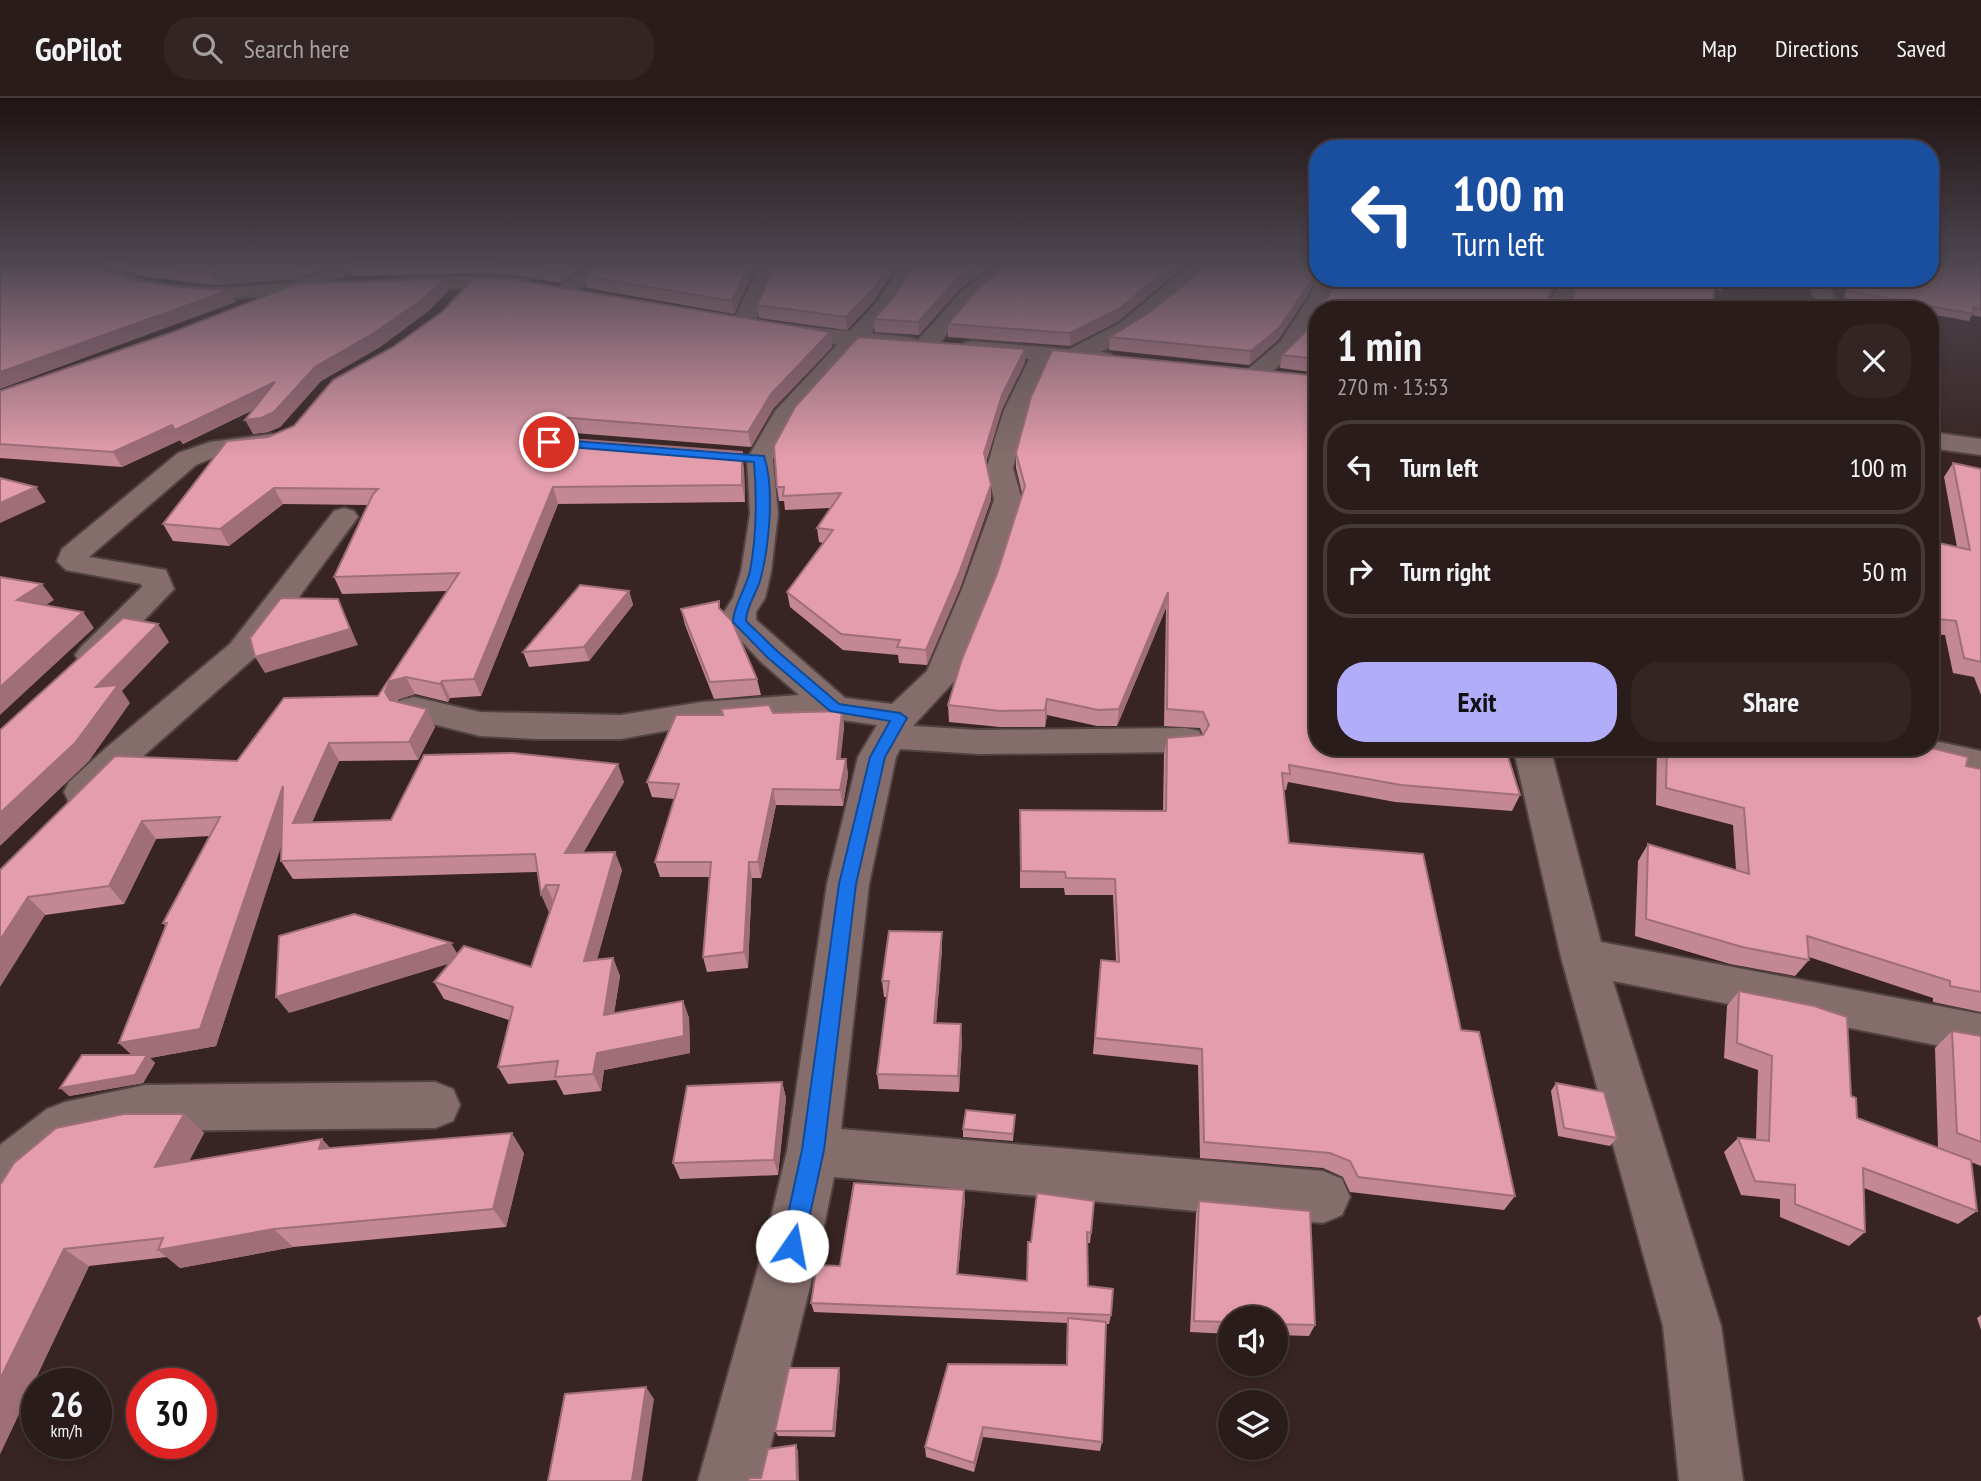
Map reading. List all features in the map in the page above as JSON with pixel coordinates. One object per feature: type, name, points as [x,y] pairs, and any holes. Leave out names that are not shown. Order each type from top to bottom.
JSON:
[{"type":"street","points":[[766,328],[852,340],[1127,362]]},
{"type":"street","points":[[835,708],[772,654],[740,622],[740,612],[749,598],[756,572],[764,514],[747,458],[863,328]]},
{"type":"street","points":[[926,345],[941,328]]},
{"type":"street","points":[[730,1481],[792,1246],[813,1150],[848,884],[877,757],[894,727],[942,676],[978,589],[1007,500],[1000,468],[1016,410],[1058,355],[1129,328]]},
{"type":"street","points":[[1255,375],[1288,346],[1300,328]]},
{"type":"street","points":[[1230,372],[1280,378]]},
{"type":"street","points":[[70,674],[148,602],[158,589],[155,577],[76,564],[72,561],[73,555],[187,459],[210,450],[275,442],[291,434]]},
{"type":"street","points":[[1939,441],[1981,447]]},
{"type":"street","points":[[63,811],[119,757],[242,651],[344,517]]},
{"type":"street","points":[[414,708],[480,724],[621,727],[702,713],[786,706],[835,708],[894,727],[979,742],[1186,740]]},
{"type":"street","points":[[1939,755],[1981,764]]},
{"type":"street","points":[[1533,756],[1583,957],[1692,1326],[1711,1481]]},
{"type":"street","points":[[1583,957],[1981,1034]]},
{"type":"street","points":[[0,1183],[17,1164],[65,1125],[145,1108],[435,1105]]},
{"type":"street","points":[[813,1150],[1323,1197]]},
{"type":"building","points":[[0,328],[125,328],[0,372]]},
{"type":"building","points":[[184,328],[382,328],[315,367],[274,412],[261,418],[245,420],[275,382],[175,430],[172,425],[113,452],[0,444],[0,391]]},
{"type":"building","points":[[420,328],[803,328],[830,332],[771,394],[748,432],[545,416],[533,420],[529,428],[534,434],[544,437],[742,452],[742,485],[553,487],[474,679],[442,681],[440,684],[406,677],[390,681],[385,692],[390,700],[427,709],[409,742],[329,743],[293,823],[391,820],[424,755],[513,753],[618,764],[565,853],[615,852],[584,961],[613,958],[604,1015],[683,1001],[684,1036],[597,1053],[593,1074],[555,1077],[558,1061],[498,1067],[513,1007],[434,982],[464,946],[531,967],[559,885],[546,885],[541,894],[535,854],[281,861],[283,786],[200,1029],[119,1043],[167,923],[163,923],[220,817],[142,821],[109,886],[28,897],[0,940],[0,870],[115,756],[237,761],[284,698],[378,696],[459,573],[334,577],[373,494],[378,489],[274,488],[220,529],[163,524],[227,441],[268,437],[294,426],[333,380],[393,347]]},
{"type":"building","points":[[996,328],[1081,328],[1070,333]]},
{"type":"building","points":[[1125,328],[1279,328],[1251,351],[1110,337]]},
{"type":"building","points":[[1309,328],[1309,358],[1282,355]]},
{"type":"building","points":[[858,337],[1025,349],[1002,395],[984,453],[991,485],[959,573],[926,650],[897,647],[900,640],[841,634],[787,592],[833,530],[817,528],[841,493],[783,496],[784,487],[777,487],[774,446],[795,407]]},
{"type":"building","points":[[1052,350],[1309,375],[1309,756],[1508,756],[1520,795],[1401,785],[1289,765],[1290,774],[1282,773],[1289,843],[1423,854],[1461,1030],[1479,1032],[1515,1196],[1358,1177],[1350,1161],[1330,1153],[1204,1142],[1202,1049],[1095,1038],[1101,960],[1119,962],[1115,879],[1066,878],[1065,872],[1021,871],[1020,810],[1166,811],[1167,738],[1203,735],[1209,725],[1203,712],[1167,709],[1168,592],[1119,709],[1098,710],[1047,699],[1045,710],[1000,711],[948,705],[962,659],[997,574],[1025,486],[1016,453],[1031,397]]},
{"type":"building","points":[[1953,463],[1981,469],[1981,662],[1964,658],[1956,621],[1939,619],[1939,543],[1970,550]]},
{"type":"building","points":[[0,478],[36,487],[0,503]]},
{"type":"building","points":[[0,577],[42,584],[17,600],[83,612],[0,687]]},
{"type":"building","points":[[580,585],[629,591],[584,647],[523,652]]},
{"type":"building","points":[[281,598],[338,599],[350,629],[255,657],[250,638]]},
{"type":"building","points":[[719,601],[719,608],[732,621],[757,679],[710,682],[681,609]]},
{"type":"building","points":[[123,618],[158,624],[96,687],[118,685],[75,743],[0,813],[0,730]]},
{"type":"building","points":[[769,705],[773,713],[842,711],[837,759],[846,759],[840,790],[773,789],[758,862],[749,862],[744,952],[703,957],[711,862],[655,862],[679,784],[647,782],[676,715],[723,715],[721,709]]},
{"type":"building","points":[[1939,750],[1968,757],[1966,766],[1981,769],[1981,992],[1950,986],[1950,981],[1807,936],[1809,960],[1742,947],[1646,919],[1648,844],[1749,874],[1744,808],[1666,788],[1667,756],[1939,756]]},
{"type":"building","points":[[354,914],[451,943],[276,997],[279,936]]},
{"type":"building","points":[[889,931],[942,932],[934,1023],[961,1024],[958,1076],[877,1074],[889,981],[882,981]]},
{"type":"building","points":[[1739,991],[1814,1006],[1847,1017],[1851,1096],[1856,1098],[1857,1118],[1971,1160],[1977,1211],[1863,1168],[1865,1232],[1795,1204],[1795,1185],[1755,1181],[1738,1138],[1769,1141],[1772,1056],[1737,1043]]},
{"type":"building","points":[[1952,1031],[1981,1036],[1981,1142],[1957,1133]]},
{"type":"building","points":[[82,1055],[147,1055],[135,1075],[60,1088]]},
{"type":"building","points":[[782,1082],[774,1160],[673,1163],[687,1086]]},
{"type":"building","points":[[1556,1083],[1604,1092],[1617,1138],[1564,1128]]},
{"type":"building","points":[[966,1110],[1015,1115],[1013,1134],[963,1129]]},
{"type":"building","points":[[124,1114],[184,1114],[155,1167],[322,1139],[319,1149],[512,1133],[493,1209],[274,1229],[158,1250],[163,1238],[64,1249],[0,1379],[0,1185],[14,1163],[56,1128]]},
{"type":"building","points":[[854,1183],[964,1190],[957,1274],[1027,1281],[1028,1242],[1031,1242],[1037,1193],[1094,1201],[1091,1233],[1087,1232],[1088,1286],[1113,1289],[1111,1315],[811,1303],[817,1265],[840,1266]]},
{"type":"building","points":[[1199,1201],[1310,1211],[1315,1325],[1288,1324],[1288,1306],[1218,1306],[1218,1322],[1194,1321]]},
{"type":"building","points":[[1068,1318],[1106,1322],[1102,1442],[983,1427],[974,1463],[925,1447],[948,1364],[1067,1365]]},
{"type":"building","points":[[789,1368],[839,1368],[833,1431],[775,1431]]},
{"type":"building","points":[[646,1387],[632,1481],[548,1481],[565,1394]]},
{"type":"building","points":[[796,1445],[797,1481],[749,1481],[749,1478],[761,1478],[768,1449]]},
{"type":"route","points":[[549,442],[760,459],[764,514],[756,572],[749,598],[740,612],[740,622],[744,629],[835,708],[900,718],[877,757],[848,884],[813,1150],[792,1246]]}]
